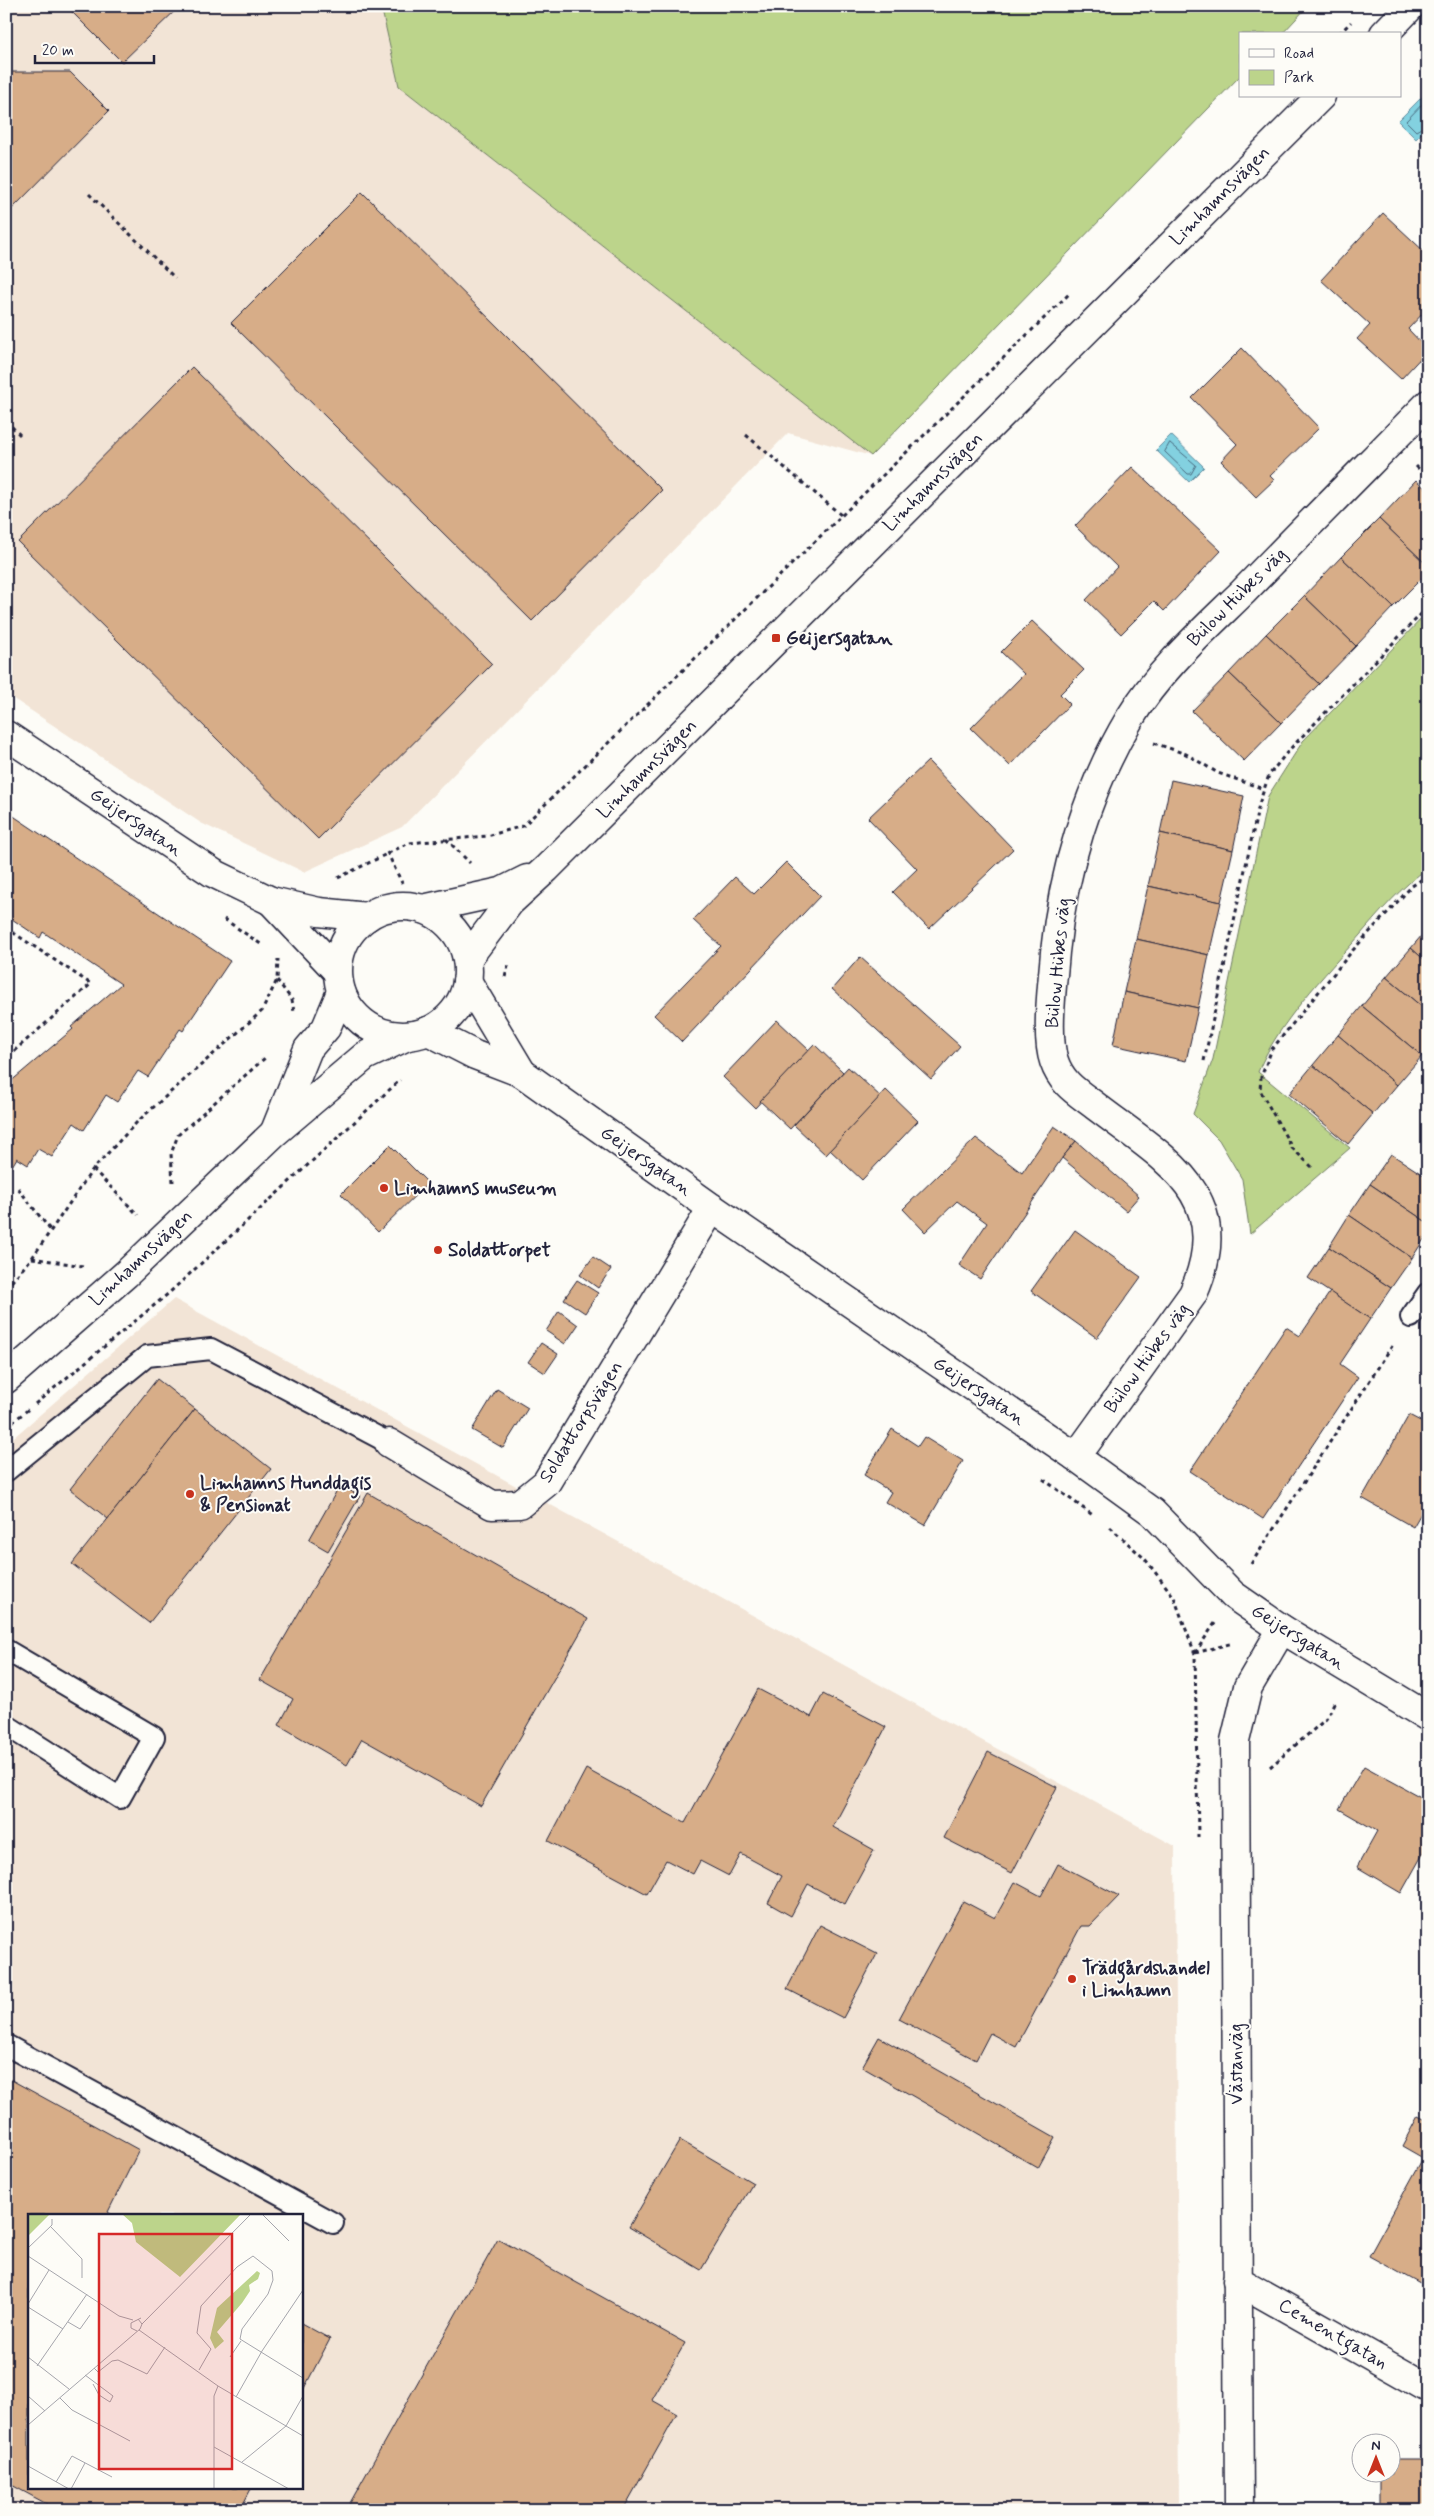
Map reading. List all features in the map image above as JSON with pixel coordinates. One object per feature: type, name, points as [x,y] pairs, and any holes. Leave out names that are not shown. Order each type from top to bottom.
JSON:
[{"type":"street","points":[[1386,32],[1411,6]]},
{"type":"street","name":"Limhamnsvägen","points":[[467,970],[510,902],[546,869],[1319,98]]},
{"type":"street","name":"Bülow Hübes väg","points":[[1076,1457],[1193,1294],[1204,1270],[1208,1236],[1202,1209],[1191,1186],[1170,1163],[1062,1080],[1052,1058],[1051,995],[1058,926],[1066,880],[1102,772],[1130,717],[1169,666],[1428,404]]},
{"type":"street","name":"Geijersgatan","points":[[6,735],[213,873],[271,901],[319,912],[367,917]]},
{"type":"street","name":"Limhamnsvägen","points":[[423,910],[501,892],[546,869]]},
{"type":"street","name":"Geijersgatan","points":[[271,901],[339,981]]},
{"type":"street","points":[[405,906],[423,910],[438,917],[452,928],[461,942],[467,970],[460,1002],[447,1019],[418,1034],[386,1034],[366,1025],[350,1011],[339,981],[341,950],[351,931],[367,917],[385,909],[405,906]]},
{"type":"street","name":"Geijersgatan","points":[[467,970],[522,1073]]},
{"type":"street","name":"Limhamnsvägen","points":[[273,1134],[308,1049],[326,1028],[339,981]]},
{"type":"street","name":"Limhamnsvägen","points":[[6,1379],[126,1274],[273,1134],[365,1056],[418,1034]]},
{"type":"street","name":"Geijersgatan","points":[[418,1034],[522,1073],[712,1208],[1076,1457],[1152,1512],[1232,1595],[1282,1629],[1428,1717]]},
{"type":"street","name":"Soldattorpsvägen","points":[[389,1443],[492,1505],[520,1504],[546,1483],[712,1208]]},
{"type":"street","name":"Västanväg","points":[[1239,2510],[1235,1740],[1248,1686],[1282,1629]]},
{"type":"street","name":"Cementgatan","points":[[1237,2280],[1428,2388]]},
{"type":"lane","points":[[1411,1317],[1428,1293]]},
{"type":"lane","points":[[6,1471],[147,1356],[211,1349],[389,1443]]},
{"type":"lane","points":[[6,1650],[154,1737],[120,1798],[6,1725]]},
{"type":"lane","points":[[6,2045],[333,2224]]},
{"type":"path","points":[[89,194],[175,278]]},
{"type":"path","points":[[331,882],[409,843],[487,836],[523,826],[1075,289]]},
{"type":"path","points":[[6,421],[20,435]]},
{"type":"path","points":[[746,435],[841,515]]},
{"type":"path","points":[[1204,1062],[1259,804],[1269,775],[1289,750],[1428,607]]},
{"type":"path","points":[[1123,732],[1186,754],[1218,773],[1264,789]]},
{"type":"path","points":[[445,839],[472,866]]},
{"type":"path","points":[[1312,1167],[1292,1148],[1260,1090],[1261,1077],[1272,1049],[1353,950],[1412,886],[1428,875]]},
{"type":"path","points":[[6,928],[91,984],[6,1058]]},
{"type":"path","points":[[6,1288],[32,1258],[93,1169],[138,1121],[262,1012],[277,980],[278,956]]},
{"type":"path","points":[[277,980],[292,1000],[296,1019]]},
{"type":"path","points":[[173,1186],[171,1154],[178,1135],[270,1053]]},
{"type":"path","points":[[6,1427],[169,1293],[402,1079]]},
{"type":"path","points":[[93,1169],[138,1216]]},
{"type":"path","points":[[18,1188],[51,1230]]},
{"type":"path","points":[[32,1258],[83,1266]]},
{"type":"path","points":[[1248,1568],[1411,1317]]},
{"type":"path","points":[[1270,1777],[1270,1768],[1326,1720],[1348,1670]]},
{"type":"shaded area","points":[[6,6],[381,6],[399,86],[871,456],[788,433],[402,827],[304,872],[201,823],[6,694]]},
{"type":"shaded area","points":[[174,1299],[1175,1846],[1179,2510],[6,2510],[6,1444]]},
{"type":"green space","points":[[381,6],[1308,6],[1284,32],[1239,32],[1239,77],[871,456],[399,86]]},
{"type":"green space","points":[[1428,612],[1428,868],[1392,900],[1317,983],[1277,1036],[1258,1072],[1350,1148],[1250,1234],[1242,1179],[1219,1140],[1193,1114],[1213,1059],[1268,796],[1303,741]]},
{"type":"water","points":[[1428,91],[1428,127],[1416,139],[1398,121]]},
{"type":"water","points":[[1171,435],[1204,467],[1189,482],[1156,450]]},
{"type":"building","points":[[66,6],[180,6],[122,62]]},
{"type":"building","points":[[7,72],[70,72],[109,111],[6,215]]},
{"type":"building","points":[[362,192],[662,490],[532,621],[231,323]]},
{"type":"building","points":[[1383,213],[1428,255],[1428,308],[1408,329],[1428,350],[1401,379],[1357,339],[1370,325],[1321,280]]},
{"type":"building","points":[[1242,348],[1319,428],[1270,476],[1274,480],[1256,497],[1221,461],[1237,444],[1192,398]]},
{"type":"building","points":[[192,367],[492,664],[318,839],[18,542]]},
{"type":"building","points":[[1132,467],[1221,551],[1164,611],[1154,601],[1121,634],[1086,600],[1117,567],[1075,526]]},
{"type":"building","points":[[1416,480],[1428,491],[1428,566],[1379,519]]},
{"type":"building","points":[[1379,519],[1428,566],[1428,572],[1393,607],[1341,557]]},
{"type":"building","points":[[1341,557],[1393,607],[1356,646],[1304,596]]},
{"type":"building","points":[[1304,596],[1356,646],[1319,684],[1266,634]]},
{"type":"building","points":[[1032,621],[1084,670],[1060,694],[1070,704],[1010,766],[971,728],[1024,674],[1001,652]]},
{"type":"building","points":[[1266,634],[1319,684],[1281,723],[1229,673]]},
{"type":"building","points":[[1229,673],[1281,723],[1244,761],[1192,711]]},
{"type":"building","points":[[928,761],[1013,849],[929,929],[893,892],[917,869],[868,818]]},
{"type":"building","points":[[1171,780],[1244,796],[1233,850],[1160,833]]},
{"type":"building","points":[[6,811],[230,961],[183,1031],[180,1029],[148,1077],[138,1071],[117,1102],[106,1095],[84,1130],[74,1123],[52,1157],[38,1149],[28,1165],[17,1158],[6,1176],[6,1080],[9,1083],[73,1029],[71,1027],[121,984],[43,932],[40,938],[6,915]]},
{"type":"building","points":[[1160,833],[1233,850],[1221,902],[1148,886]]},
{"type":"building","points":[[786,862],[820,896],[682,1042],[654,1015],[721,946],[693,920],[735,877],[754,894]]},
{"type":"building","points":[[1148,886],[1221,902],[1209,955],[1136,939]]},
{"type":"building","points":[[1428,928],[1428,963],[1411,948]]},
{"type":"building","points":[[1136,939],[1209,955],[1198,1008],[1124,992]]},
{"type":"building","points":[[1411,948],[1428,963],[1428,1012],[1386,977]]},
{"type":"building","points":[[860,957],[960,1046],[931,1079],[832,989]]},
{"type":"building","points":[[1386,977],[1428,1012],[1428,1049],[1422,1056],[1362,1006]]},
{"type":"building","points":[[1124,992],[1198,1008],[1186,1061],[1113,1045]]},
{"type":"building","points":[[1362,1006],[1422,1056],[1397,1085],[1338,1035]]},
{"type":"building","points":[[777,1020],[809,1050],[755,1108],[723,1077]]},
{"type":"building","points":[[1338,1035],[1397,1085],[1373,1114],[1313,1065]]},
{"type":"building","points":[[814,1044],[843,1072],[790,1129],[760,1101]]},
{"type":"building","points":[[1313,1065],[1373,1114],[1348,1144],[1289,1094]]},
{"type":"building","points":[[848,1067],[881,1097],[826,1155],[794,1125]]},
{"type":"building","points":[[886,1090],[918,1121],[862,1180],[830,1150]]},
{"type":"building","points":[[1054,1126],[1076,1141],[1062,1158],[980,1279],[959,1265],[987,1223],[957,1201],[925,1232],[903,1209],[976,1138],[1022,1173]]},
{"type":"building","points":[[1076,1141],[1139,1196],[1126,1211],[1062,1158]]},
{"type":"building","name":"Limhamns museum","points":[[390,1145],[428,1183],[378,1232],[341,1194]]},
{"type":"building","points":[[1391,1154],[1428,1178],[1428,1223],[1370,1184]]},
{"type":"building","points":[[1370,1184],[1428,1223],[1428,1233],[1412,1258],[1349,1215]]},
{"type":"building","points":[[1349,1215],[1412,1258],[1391,1288],[1329,1247]]},
{"type":"building","points":[[1075,1230],[1141,1277],[1097,1338],[1031,1291]]},
{"type":"building","points":[[1329,1247],[1391,1288],[1370,1319],[1308,1278]]},
{"type":"building","points":[[593,1257],[611,1269],[598,1288],[580,1275]]},
{"type":"building","points":[[577,1280],[598,1293],[585,1313],[564,1299]]},
{"type":"building","points":[[1330,1292],[1370,1319],[1340,1364],[1358,1377],[1263,1519],[1190,1471],[1286,1327],[1300,1336]]},
{"type":"building","points":[[559,1311],[578,1325],[565,1344],[546,1331]]},
{"type":"building","points":[[541,1343],[558,1354],[545,1373],[528,1362]]},
{"type":"building","points":[[157,1379],[195,1409],[108,1519],[70,1489]]},
{"type":"building","points":[[497,1389],[528,1408],[503,1448],[472,1430]]},
{"type":"building","name":"Limhamns Hunddagis & Pensionat","points":[[195,1409],[271,1469],[149,1623],[72,1564]]},
{"type":"building","points":[[1409,1415],[1428,1425],[1428,1501],[1413,1527],[1362,1498]]},
{"type":"building","points":[[892,1429],[918,1446],[924,1437],[963,1461],[925,1525],[885,1502],[891,1492],[864,1475]]},
{"type":"building","points":[[340,1485],[360,1496],[328,1551],[309,1540]]},
{"type":"building","points":[[368,1493],[588,1619],[481,1806],[362,1739],[347,1765],[279,1725],[293,1699],[260,1680]]},
{"type":"building","points":[[758,1689],[811,1717],[823,1694],[886,1727],[833,1827],[874,1850],[845,1904],[808,1884],[791,1916],[768,1903],[782,1876],[741,1854],[729,1876],[700,1861],[693,1874],[666,1860],[647,1894],[548,1841],[586,1769],[685,1823]]},
{"type":"building","points":[[988,1752],[1057,1787],[1012,1873],[944,1838]]},
{"type":"building","points":[[1364,1766],[1428,1801],[1428,1845],[1401,1893],[1357,1867],[1377,1831],[1339,1809]]},
{"type":"building","points":[[1058,1864],[1119,1896],[1090,1926],[1081,1926],[1016,2047],[990,2033],[976,2060],[899,2019],[963,1901],[995,1918],[1015,1882],[1041,1896]]},
{"type":"building","points":[[820,1925],[877,1954],[843,2018],[787,1989]]},
{"type":"building","points":[[879,2037],[1055,2137],[1038,2168],[862,2067]]},
{"type":"building","points":[[6,2077],[139,2150],[108,2212],[111,2214],[28,2214],[28,2488],[251,2488],[240,2510],[58,2510],[6,2482]]},
{"type":"building","points":[[1418,2116],[1428,2121],[1428,2271],[1420,2284],[1369,2256],[1423,2158],[1402,2146]]},
{"type":"building","points":[[680,2140],[753,2183],[701,2270],[629,2227]]},
{"type":"building","points":[[498,2239],[685,2343],[652,2400],[677,2414],[623,2510],[346,2510]]},
{"type":"building","points":[[302,2324],[330,2339],[302,2392]]},
{"type":"building","points":[[1402,2459],[1428,2459],[1428,2509],[1379,2508],[1379,2484],[1402,2484]]},
{"type":"place","name":"Geijersgatan","points":[[776,638]]},
{"type":"place","name":"Limhamns museum","points":[[384,1188]]},
{"type":"place","name":"Soldattorpet","points":[[438,1250]]},
{"type":"place","name":"Limhamns Hunddagis & Pensionat","points":[[190,1494]]},
{"type":"place","name":"Trädgårdshandel i Limhamn","points":[[1072,1979]]}]
